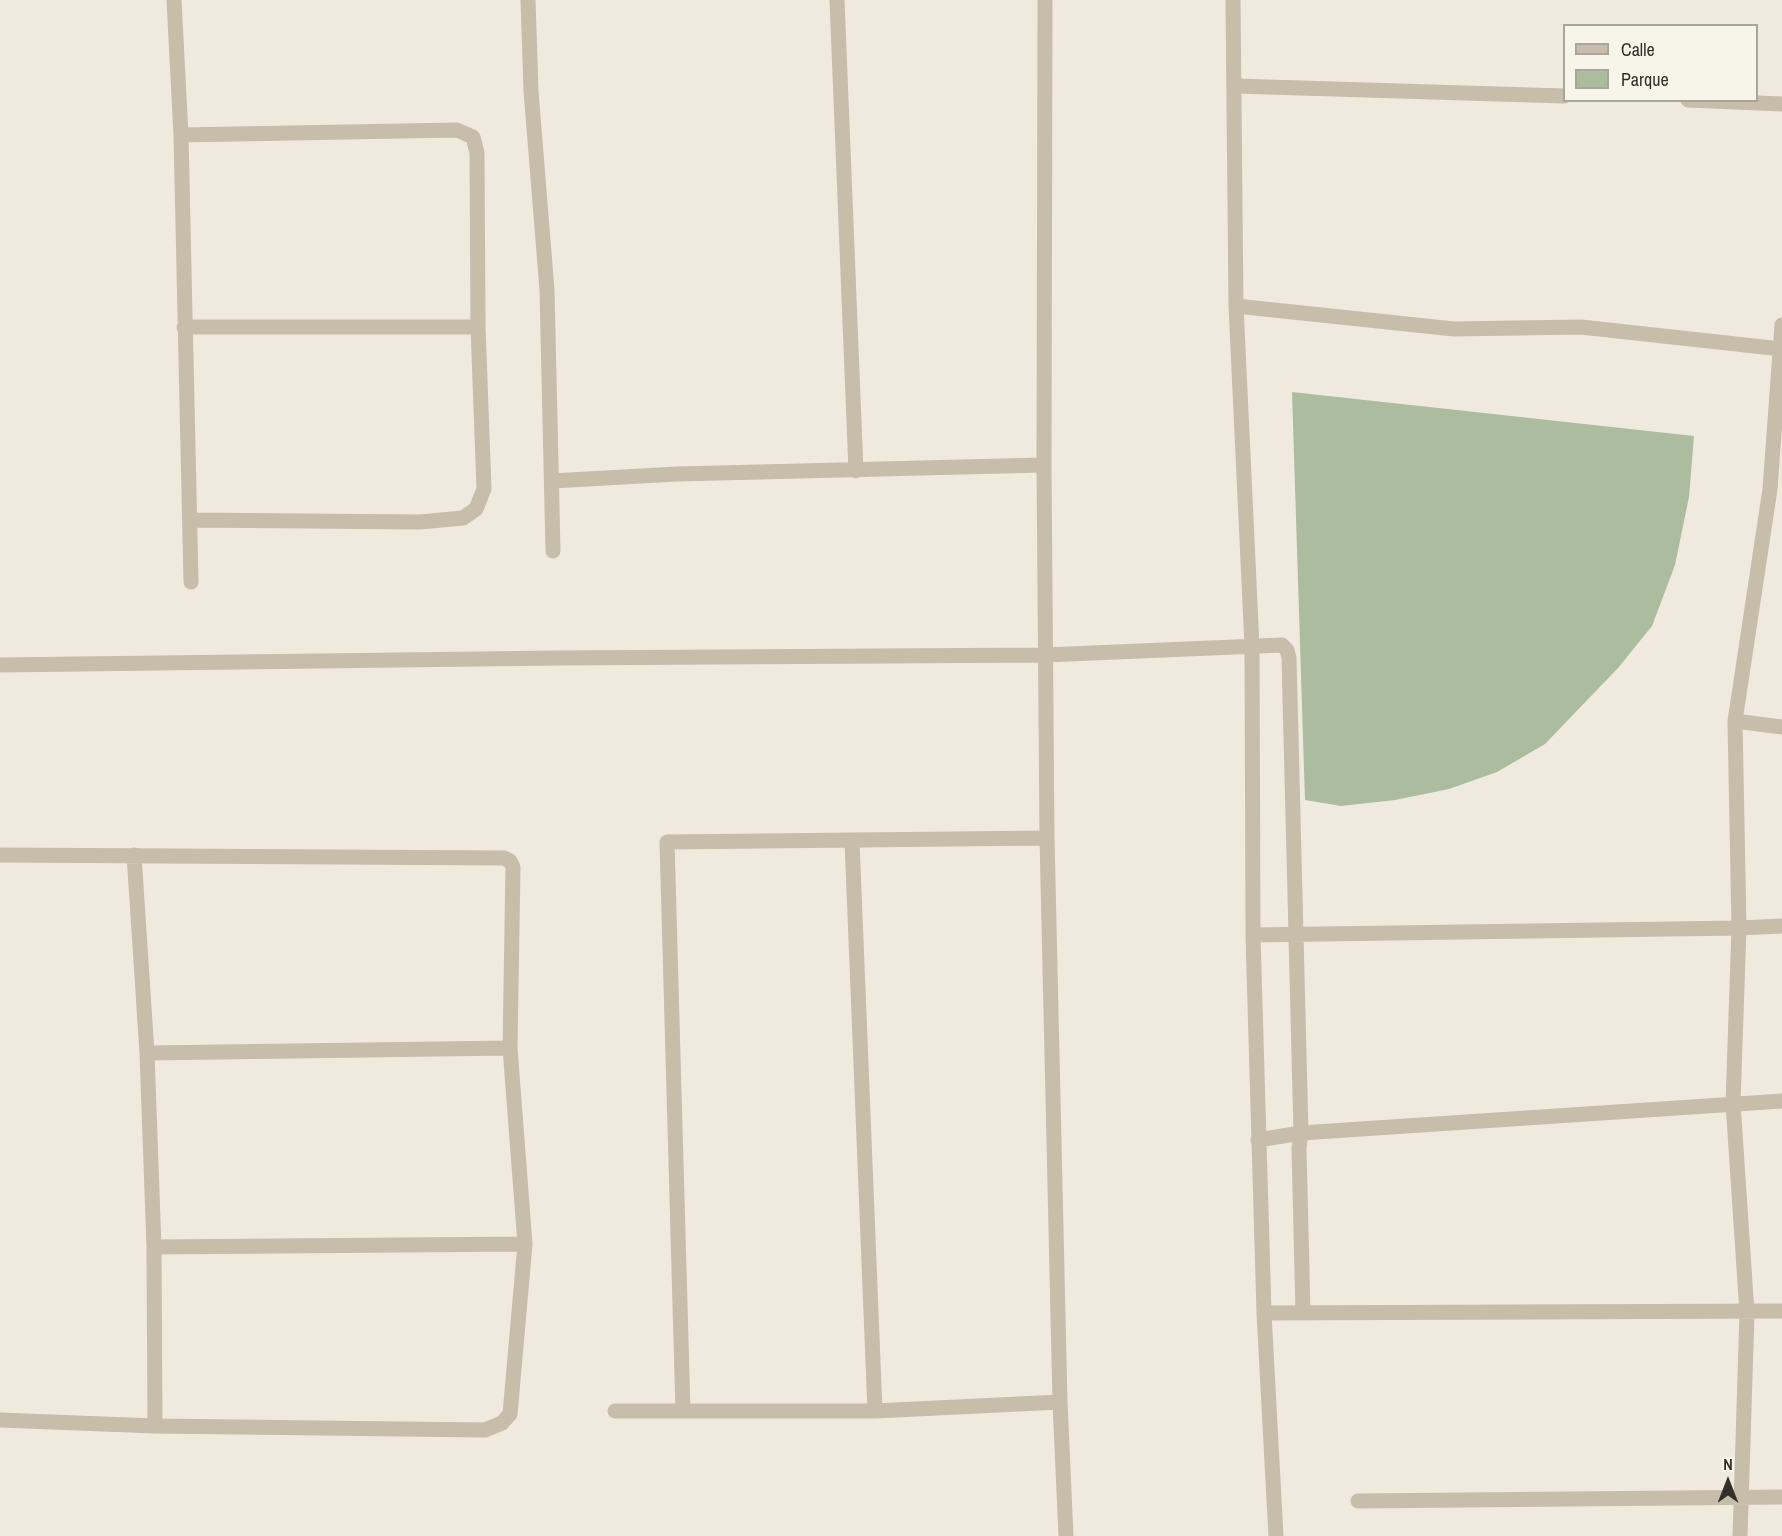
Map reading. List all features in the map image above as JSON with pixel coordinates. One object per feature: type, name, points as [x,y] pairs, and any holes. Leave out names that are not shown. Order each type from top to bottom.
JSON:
[{"type":"street","points":[[174,0],[181,135],[191,582]]},
{"type":"street","points":[[528,0],[531,91],[547,290],[553,551]]},
{"type":"street","points":[[837,0],[856,471]]},
{"type":"street","points":[[1045,0],[1044,465],[1047,838],[1060,1402],[1066,1536]]},
{"type":"street","points":[[1233,0],[1236,306],[1252,646],[1252,935],[1264,1313],[1276,1536]]},
{"type":"street","points":[[1235,86],[1563,96]]},
{"type":"street","points":[[1735,102],[1782,104]]},
{"type":"street","points":[[181,135],[458,130],[473,137],[477,153],[478,327],[484,489],[476,509],[463,518],[420,522],[190,520]]},
{"type":"street","points":[[1236,306],[1454,329],[1581,327],[1781,349]]},
{"type":"street","points":[[1740,1536],[1747,1313],[1733,1103],[1739,928],[1735,721],[1776,490],[1782,325]]},
{"type":"street","points":[[184,327],[478,327]]},
{"type":"street","points":[[552,481],[677,474],[1044,465]]},
{"type":"street","points":[[0,665],[1045,655],[1281,645],[1287,650],[1289,658],[1301,1133],[1299,1148],[1303,1313]]},
{"type":"street","points":[[1735,721],[1782,727]]},
{"type":"street","points":[[683,1411],[667,842],[1047,838]]},
{"type":"street","points":[[852,841],[875,1411]]},
{"type":"street","points":[[0,855],[504,858],[510,861],[513,867],[510,1048],[525,1244],[510,1414],[502,1423],[485,1430],[155,1426],[0,1420]]},
{"type":"street","points":[[134,855],[147,1053],[154,1247],[155,1426]]},
{"type":"street","points":[[1252,935],[1782,926]]},
{"type":"street","points":[[147,1053],[510,1048]]},
{"type":"street","points":[[1258,1140],[1301,1133],[1782,1101]]},
{"type":"street","points":[[154,1247],[525,1244]]},
{"type":"street","points":[[1264,1313],[1747,1313],[1782,1311]]},
{"type":"street","points":[[615,1411],[875,1411],[1060,1402]]},
{"type":"street","points":[[1358,1502],[1782,1497]]},
{"type":"green space","points":[[1292,392],[1694,436],[1689,497],[1675,565],[1652,626],[1618,668],[1545,744],[1497,772],[1449,789],[1395,800],[1341,806],[1305,800]]}]
